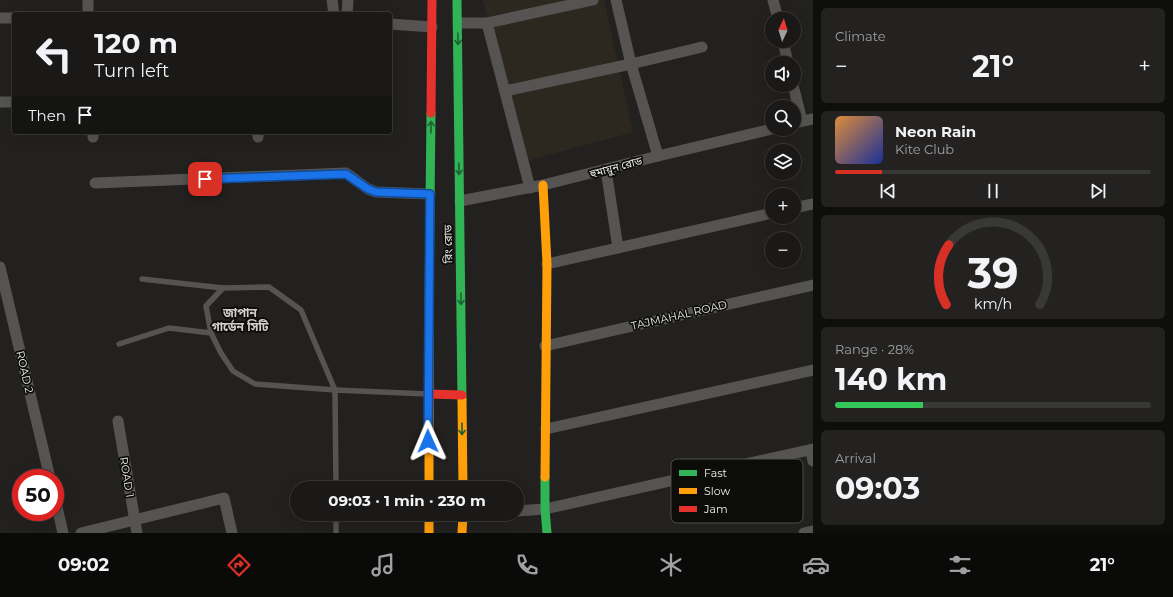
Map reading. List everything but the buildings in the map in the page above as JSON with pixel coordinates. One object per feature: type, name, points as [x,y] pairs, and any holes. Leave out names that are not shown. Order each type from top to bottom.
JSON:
[{"type":"main road","name":"রিং রোড","points":[[429,481],[428,394],[432,0]]},
{"type":"main road","name":"রিং রোড","points":[[457,0],[462,481]]},
{"type":"main road","points":[[543,185],[547,264],[545,346],[545,510],[547,533]]},
{"type":"main road","points":[[428,394],[462,395]]},
{"type":"main road","points":[[429,521],[429,533]]},
{"type":"main road","points":[[462,533],[463,521]]},
{"type":"street","points":[[88,0],[88,12]]},
{"type":"street","points":[[332,0],[334,12]]},
{"type":"street","points":[[348,0],[348,12]]},
{"type":"street","points":[[458,23],[487,23],[593,0]]},
{"type":"street","points":[[616,0],[631,64],[658,156]]},
{"type":"street","points":[[773,0],[776,12]]},
{"type":"street","points":[[0,18],[12,18]]},
{"type":"street","points":[[487,23],[530,188]]},
{"type":"street","points":[[392,24],[432,27]]},
{"type":"street","points":[[505,91],[702,47]]},
{"type":"street","points":[[795,92],[803,121]]},
{"type":"street","points":[[0,102],[12,102]]},
{"type":"street","name":"হুমায়ুন রোড","points":[[460,201],[530,188],[765,131]]},
{"type":"street","points":[[606,170],[618,248]]},
{"type":"street","points":[[95,183],[346,174],[368,189],[376,192],[430,194]]},
{"type":"street","points":[[801,207],[813,204]]},
{"type":"street","points":[[547,264],[765,215]]},
{"type":"street","name":"ROAD 2","points":[[0,267],[48,469]]},
{"type":"street","name":"TAJMAHAL ROAD","points":[[545,346],[813,285]]},
{"type":"street","points":[[546,429],[813,370]]},
{"type":"street","name":"ROAD 1","points":[[118,421],[137,533]]},
{"type":"street","points":[[768,459],[812,449],[813,461]]},
{"type":"street","points":[[524,511],[545,510],[671,481]]},
{"type":"street","points":[[81,533],[224,498],[232,533]]},
{"type":"street","points":[[60,521],[63,533]]},
{"type":"street","points":[[804,533],[813,531]]},
{"type":"lane","points":[[142,279],[223,288],[269,287],[301,310],[335,390],[336,481]]},
{"type":"lane","points":[[223,288],[206,306],[211,333],[221,353],[233,371],[255,384],[335,390],[428,394]]},
{"type":"lane","points":[[119,344],[169,328],[211,333]]},
{"type":"lane","points":[[336,521],[336,533]]},
{"type":"shaded area","points":[[483,0],[604,0],[633,132],[526,161]]},
{"type":"traffic: fast","points":[[457,0],[462,400]]},
{"type":"traffic: fast","points":[[429,301],[431,113]]},
{"type":"traffic: fast","points":[[545,477],[547,533]]},
{"type":"traffic: slow","points":[[543,185],[547,264],[545,477]]},
{"type":"traffic: slow","points":[[429,301],[429,481]]},
{"type":"traffic: slow","points":[[462,400],[463,481]]},
{"type":"traffic: slow","points":[[429,521],[429,533]]},
{"type":"traffic: slow","points":[[462,533],[463,521]]},
{"type":"traffic: jam","points":[[431,113],[432,0]]},
{"type":"traffic: jam","points":[[428,394],[462,395]]},
{"type":"district","name":"জাপান গার্ডেন সিটি","points":[[240,320]]},
{"type":"route","points":[[205,179],[346,174],[368,189],[376,192],[430,194],[428,441]]}]
